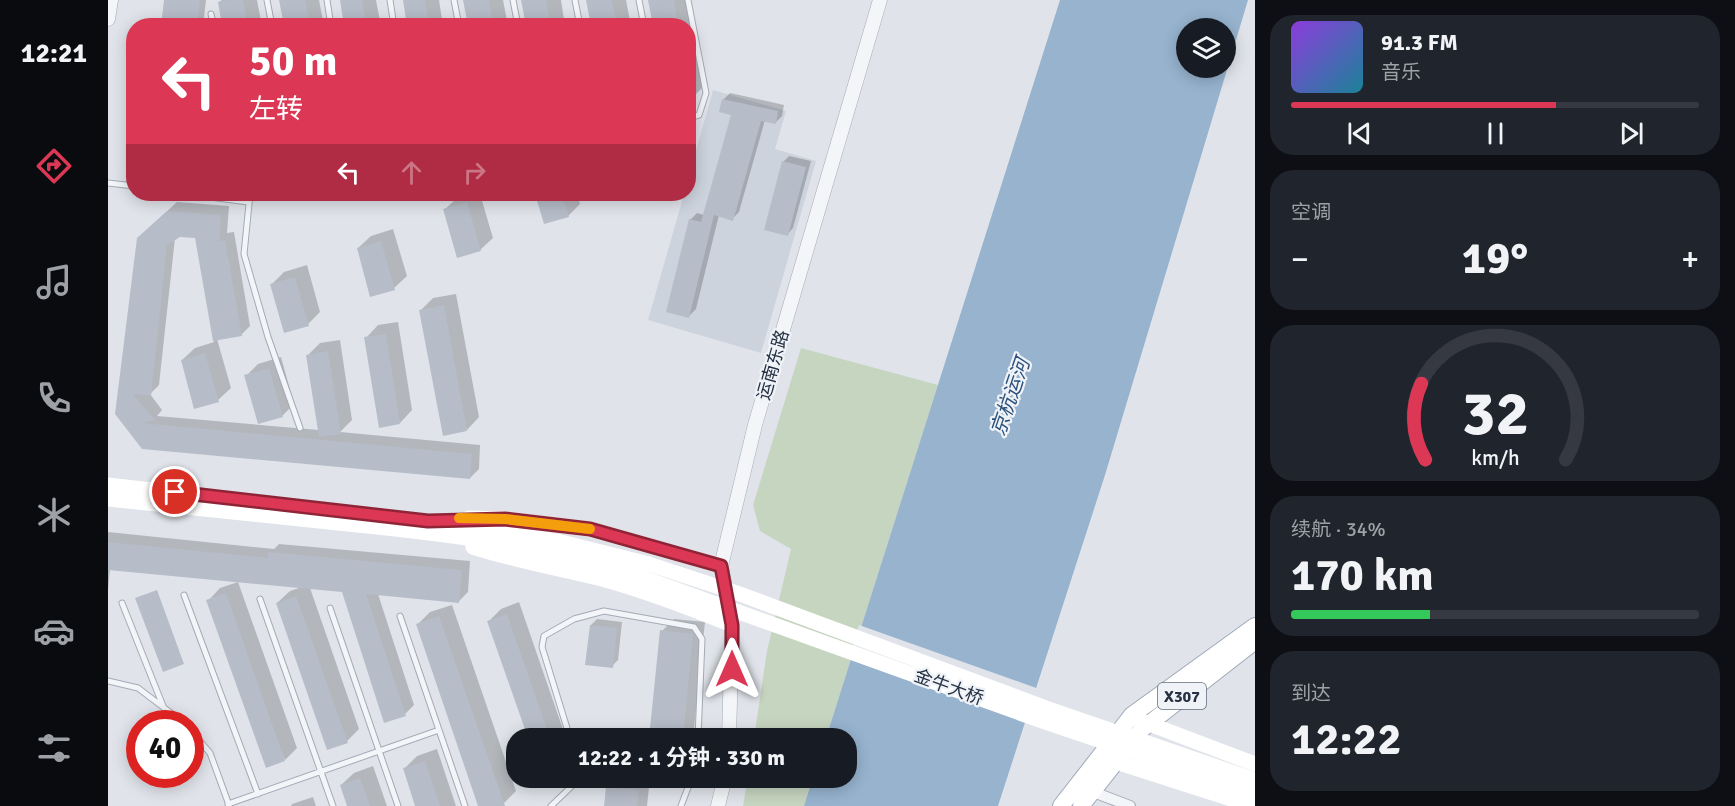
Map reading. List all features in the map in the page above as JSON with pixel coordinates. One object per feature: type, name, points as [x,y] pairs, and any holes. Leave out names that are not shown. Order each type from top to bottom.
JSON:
[{"type":"main road","points":[[108,485],[561,542],[646,571]]},
{"type":"main road","points":[[108,499],[428,527],[505,519],[590,529],[721,566]]},
{"type":"main road","points":[[428,527],[514,561],[602,579],[732,625]]},
{"type":"main road","name":"金牛大桥","points":[[646,571],[1255,780]]},
{"type":"main road","name":"金牛大桥","points":[[646,571],[1042,721],[1255,793]]},
{"type":"main road","name":"X307","points":[[1109,761],[1132,715],[1255,626]]},
{"type":"main road","name":"X307","points":[[1062,806],[1084,788],[1150,723],[1255,641]]},
{"type":"main road","points":[[1132,715],[1255,764]]},
{"type":"main road","points":[[1150,723],[1255,758]]},
{"type":"main road","points":[[1109,761],[1238,806]]},
{"type":"main road","points":[[1109,761],[1253,806]]},
{"type":"main road","name":"X307","points":[[1081,806],[1084,788]]},
{"type":"street","points":[[108,19],[111,0]]},
{"type":"street","name":"运南东路","points":[[729,728],[732,625],[721,566],[755,425],[880,0]]},
{"type":"street","points":[[718,806],[722,788]]},
{"type":"street","points":[[1084,788],[1130,806]]},
{"type":"lane","points":[[267,0],[270,18]]},
{"type":"lane","points":[[327,0],[330,18]]},
{"type":"lane","points":[[390,0],[393,18]]},
{"type":"lane","points":[[454,0],[457,18]]},
{"type":"lane","points":[[513,0],[516,18]]},
{"type":"lane","points":[[575,0],[578,18]]},
{"type":"lane","points":[[639,0],[642,18]]},
{"type":"lane","points":[[688,0],[691,18]]},
{"type":"lane","points":[[212,14],[213,18]]},
{"type":"lane","points":[[696,41],[706,93],[699,115],[696,116]]},
{"type":"lane","points":[[108,183],[126,185]]},
{"type":"lane","points":[[240,201],[248,202],[244,254],[268,337],[300,428]]},
{"type":"lane","points":[[184,595],[258,794]]},
{"type":"lane","points":[[260,599],[333,806]]},
{"type":"lane","points":[[122,603],[163,706]]},
{"type":"lane","points":[[330,608],[398,806]]},
{"type":"lane","points":[[567,728],[542,647],[544,636],[574,619],[604,611],[694,627],[702,639],[698,728]]},
{"type":"lane","points":[[400,616],[465,806]]},
{"type":"lane","points":[[108,681],[138,688],[168,710]]},
{"type":"lane","points":[[204,746],[210,753],[228,805],[439,730]]},
{"type":"lane","points":[[551,806],[570,788]]},
{"type":"lane","points":[[681,806],[688,788]]},
{"type":"shaded area","points":[[713,90],[786,111],[775,149],[816,161],[761,353],[648,320],[682,201],[696,201],[696,151]]},
{"type":"green space","points":[[801,348],[938,385],[829,728],[755,728],[767,651],[791,549],[760,531],[753,505]]},
{"type":"green space","points":[[746,788],[810,788],[804,806],[743,806]]},
{"type":"water","name":"京杭运河","points":[[1060,0],[1248,0],[1236,40],[1236,18],[1176,18],[1176,78],[1225,78],[1105,475],[998,806],[804,806],[810,788],[857,788],[857,728],[829,728]]},
{"type":"pier","points":[[859,625],[1039,689],[1030,719],[849,656]]},
{"type":"building","points":[[164,0],[200,0],[198,18],[162,18]]},
{"type":"building","points":[[243,0],[246,18],[221,18],[218,2]]},
{"type":"building","points":[[279,0],[305,0],[308,18],[282,18]]},
{"type":"building","points":[[340,0],[362,0],[365,18],[343,18]]},
{"type":"building","points":[[403,0],[425,0],[428,18],[406,18]]},
{"type":"building","points":[[463,0],[489,0],[492,18],[466,18]]},
{"type":"building","points":[[521,0],[546,0],[549,18],[524,18]]},
{"type":"building","points":[[586,0],[612,0],[615,18],[589,18]]},
{"type":"building","points":[[648,0],[674,0],[677,18],[651,18]]},
{"type":"building","points":[[722,99],[778,111],[776,124],[761,121],[733,221],[714,215],[689,318],[666,312],[689,219],[701,222],[731,115],[719,112]]},
{"type":"building","points":[[782,161],[806,167],[788,236],[764,230]]},
{"type":"building","points":[[537,201],[564,201],[569,217],[544,224]]},
{"type":"building","points":[[467,202],[481,251],[457,258],[443,209]]},
{"type":"building","points":[[167,211],[221,215],[219,241],[225,240],[242,336],[213,341],[195,238],[180,237],[167,245],[151,396],[133,394],[155,420],[142,423],[472,454],[470,479],[142,449],[115,414],[137,238]]},
{"type":"building","points":[[381,241],[395,290],[370,297],[357,248]]},
{"type":"building","points":[[295,277],[309,326],[284,333],[270,284]]},
{"type":"building","points":[[444,305],[467,431],[443,436],[419,310]]},
{"type":"building","points":[[386,334],[400,424],[379,428],[364,337]]},
{"type":"building","points":[[328,351],[341,434],[319,437],[306,355]]},
{"type":"building","points":[[205,353],[219,402],[194,409],[181,360]]},
{"type":"building","points":[[269,368],[283,417],[258,424],[244,375]]},
{"type":"building","points":[[108,542],[268,558],[268,552],[462,570],[459,603],[366,594],[406,716],[384,723],[342,592],[108,570]]},
{"type":"building","points":[[157,590],[184,664],[163,672],[135,598]]},
{"type":"building","points":[[226,593],[285,761],[266,768],[206,600]]},
{"type":"building","points":[[296,596],[348,743],[327,750],[276,603]]},
{"type":"building","points":[[507,614],[547,728],[524,728],[487,621]]},
{"type":"building","points":[[439,616],[505,806],[478,806],[416,624]]},
{"type":"building","points":[[590,625],[617,628],[613,668],[585,665]]},
{"type":"building","points":[[660,630],[693,634],[684,728],[650,728]]},
{"type":"building","points":[[425,761],[440,806],[415,806],[403,768]]},
{"type":"building","points":[[360,778],[370,806],[347,806],[340,785]]},
{"type":"building","points":[[606,788],[639,790],[637,806],[604,806]]},
{"type":"slow traffic","points":[[459,518],[505,519],[590,529]]},
{"type":"route","points":[[175,492],[428,521],[460,518],[505,519],[590,529],[721,566],[732,625],[732,669]]}]
